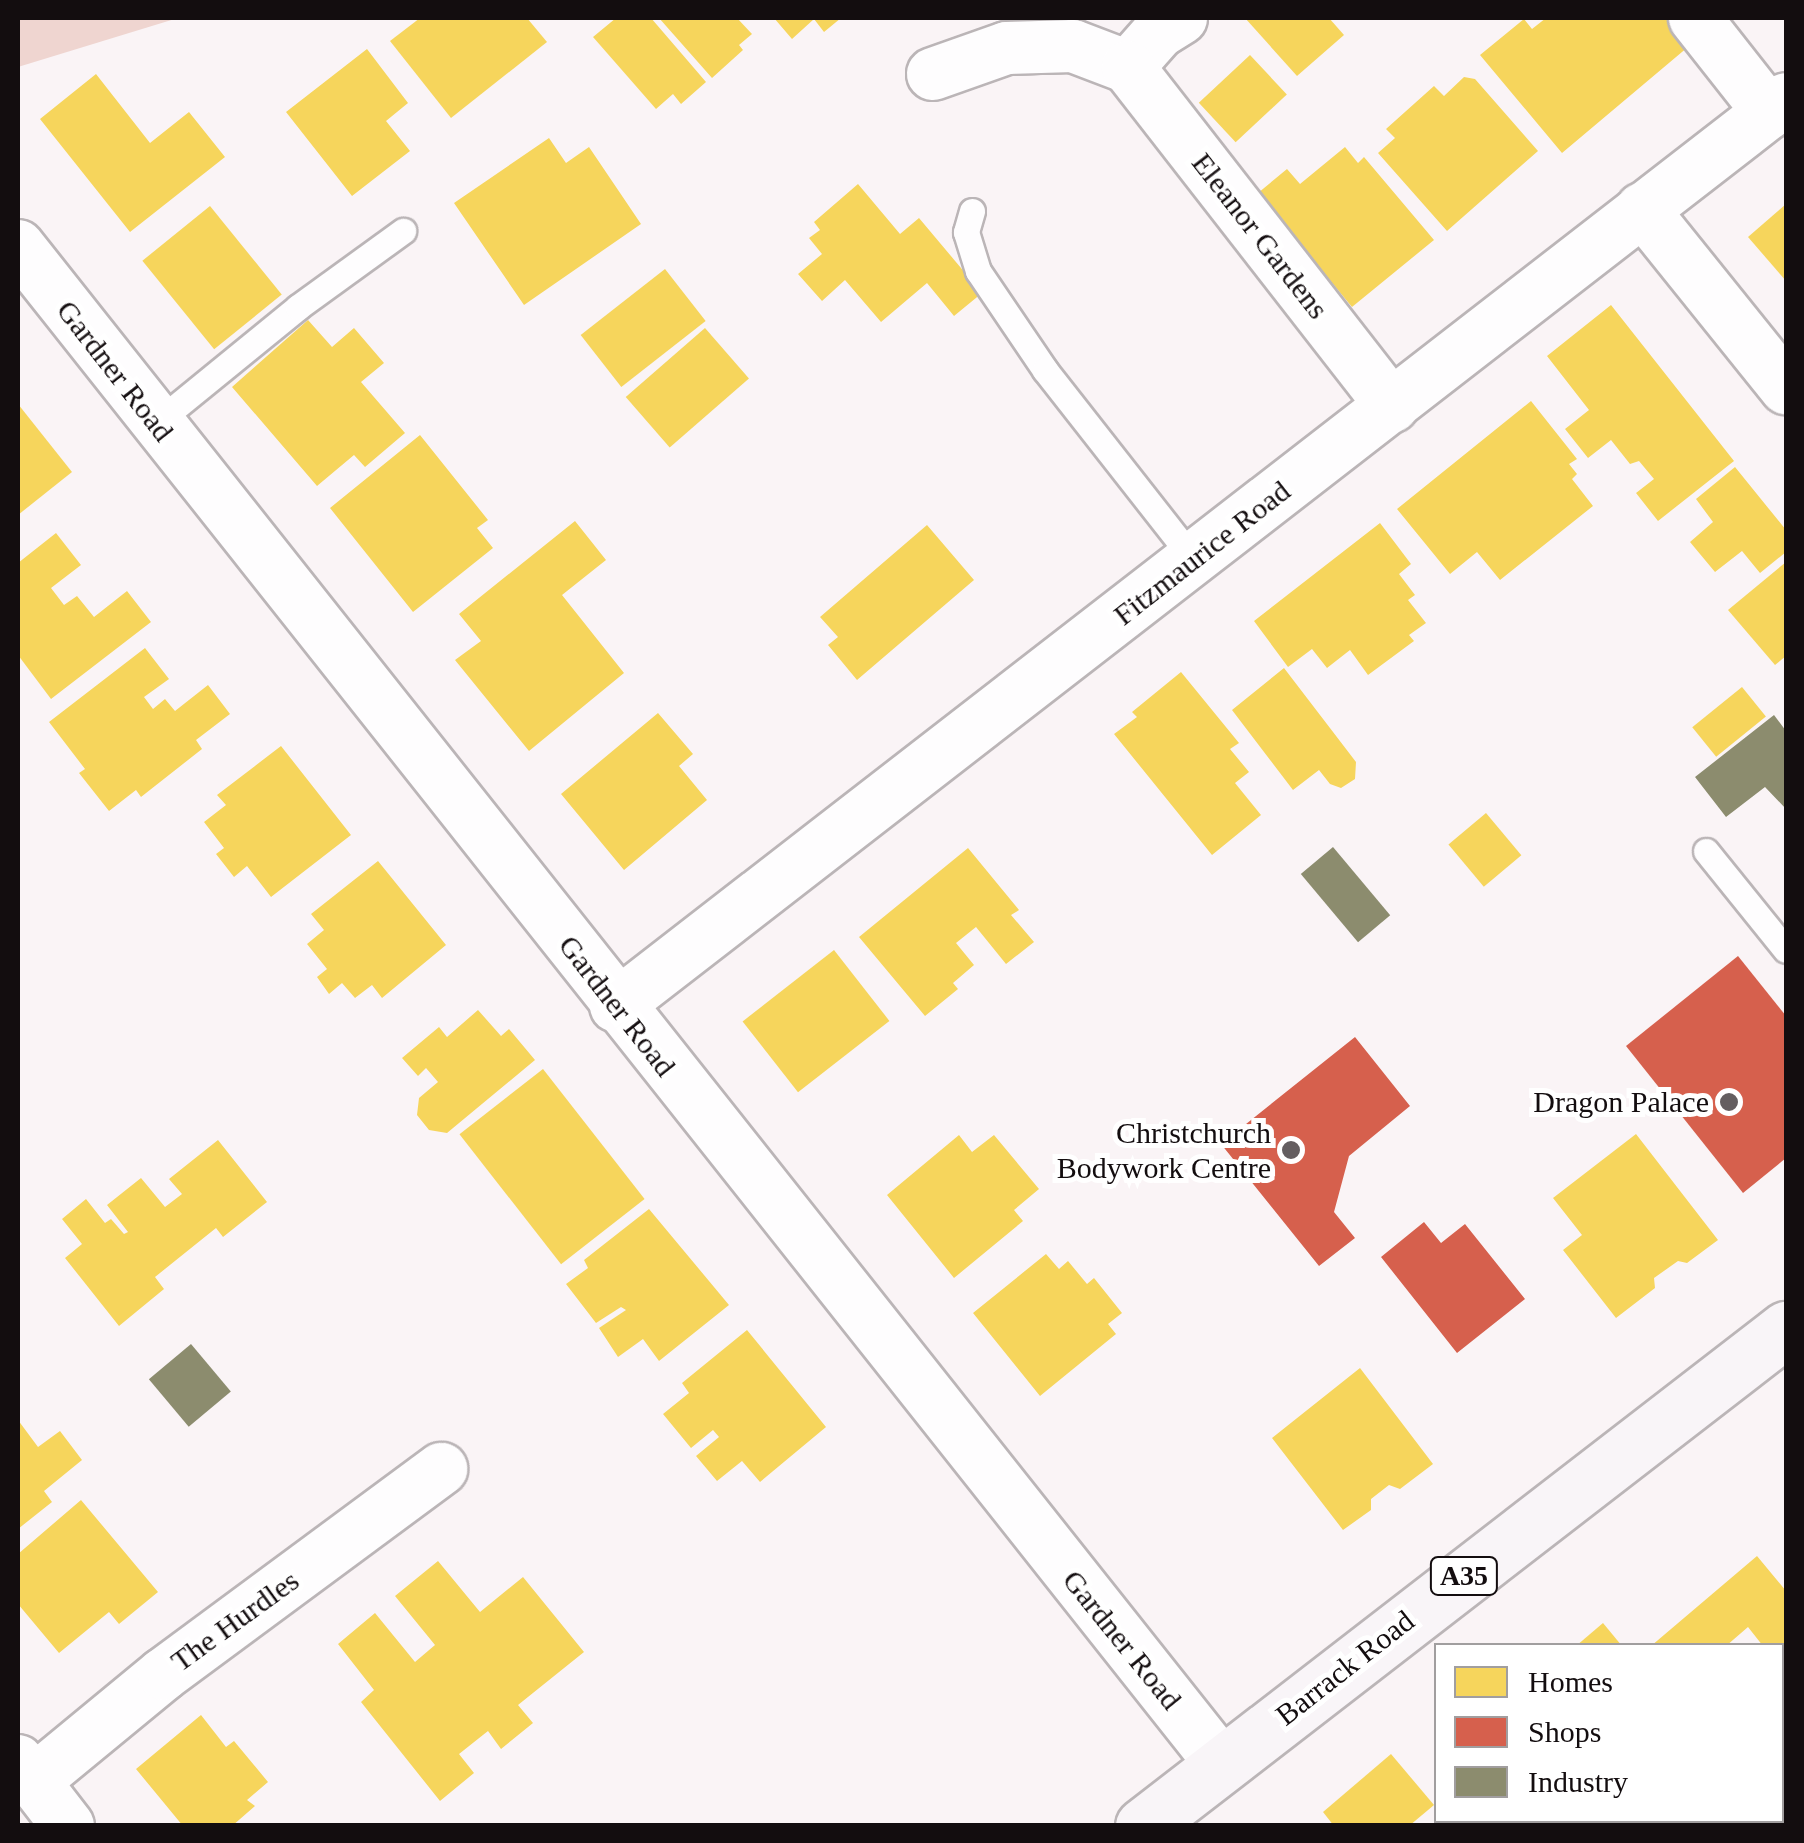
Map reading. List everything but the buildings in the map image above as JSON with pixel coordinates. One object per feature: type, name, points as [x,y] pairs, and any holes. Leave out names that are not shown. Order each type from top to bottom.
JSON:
[{"type":"main road","name":"Barrack Road","points":[[1144,1826],[1786,1329]]},
{"type":"street","points":[[933,74],[1007,48],[1073,46],[1128,67],[1159,32],[1181,18]]},
{"type":"street","points":[[1695,18],[1778,105]]},
{"type":"street","name":"Eleanor Gardens","points":[[1128,67],[1392,406]]},
{"type":"street","name":"Fitzmaurice Road","points":[[616,1006],[1778,105]]},
{"type":"street","points":[[1642,209],[1786,388]]},
{"type":"street","name":"Gardner Road","points":[[18,246],[616,1006],[1221,1763]]},
{"type":"street","name":"The Hurdles","points":[[26,1771],[442,1469]]},
{"type":"street","points":[[26,1771],[68,1826]]},
{"type":"lane","points":[[972,211],[966,232],[978,272],[1045,370],[1194,560]]},
{"type":"lane","points":[[156,422],[298,307],[404,231]]},
{"type":"lane","points":[[1706,851],[1786,950]]},
{"type":"shaded area","points":[[18,18],[178,18],[18,67]]},
{"type":"place","name":"Dragon Palace","points":[[1729,1102]]},
{"type":"place","name":"Christchurch Bodywork Centre","points":[[1291,1150]]}]
